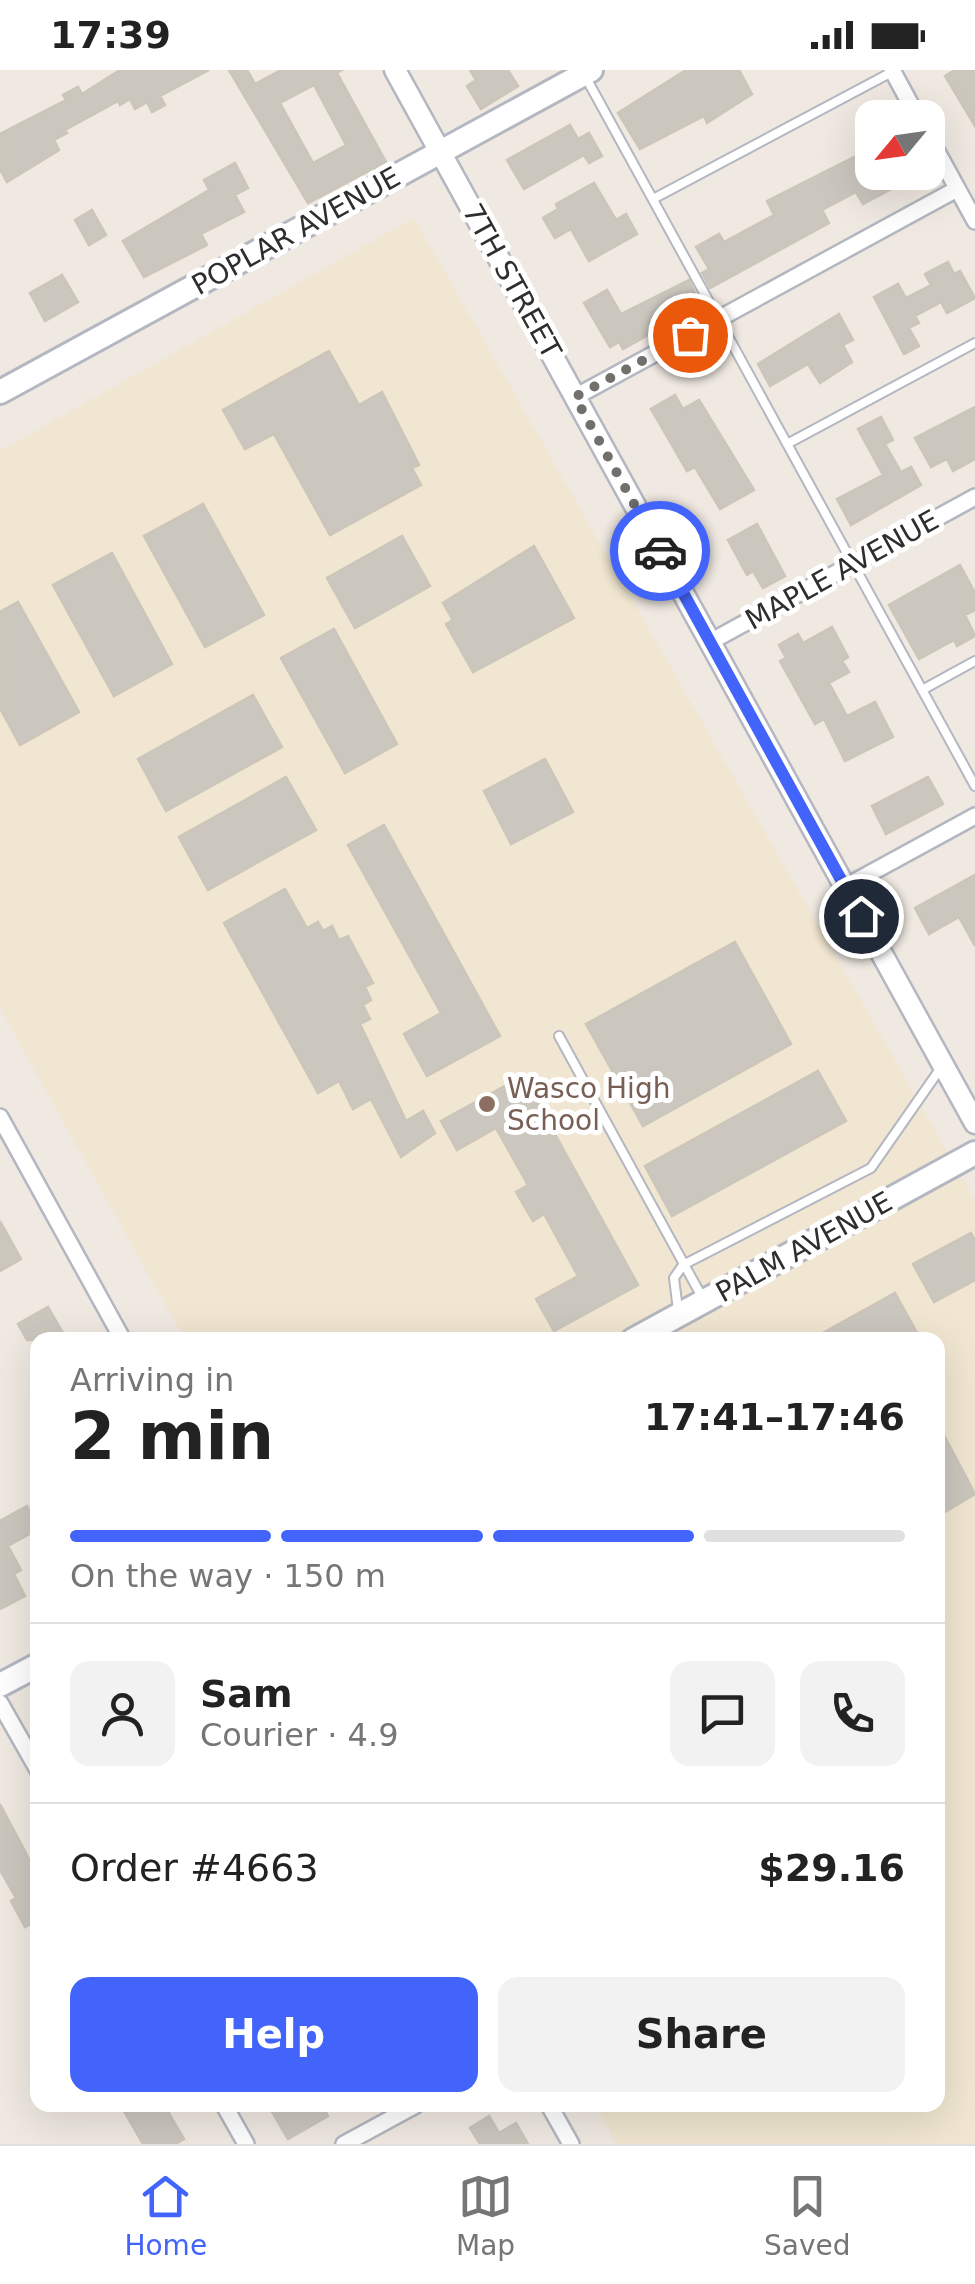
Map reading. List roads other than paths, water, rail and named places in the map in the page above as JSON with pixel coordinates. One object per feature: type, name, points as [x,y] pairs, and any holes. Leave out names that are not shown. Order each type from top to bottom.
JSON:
[{"type":"main road","name":"POPLAR AVENUE","points":[[0,392],[586,71]]},
{"type":"main road","name":"PALM AVENUE","points":[[648,1332],[975,1154]]},
{"type":"main road","points":[[0,1685],[30,1669]]},
{"type":"street","name":"7TH STREET","points":[[395,70],[975,1123]]},
{"type":"street","points":[[892,71],[908,100]]},
{"type":"street","points":[[945,167],[975,221]]},
{"type":"street","points":[[575,397],[957,189]]},
{"type":"street","name":"MAPLE AVENUE","points":[[710,642],[975,497]]},
{"type":"street","points":[[844,886],[975,816]]},
{"type":"street","points":[[0,1117],[118,1332]]},
{"type":"street","points":[[0,1703],[30,1756]]},
{"type":"street","points":[[228,2112],[246,2144]]},
{"type":"street","points":[[344,2144],[403,2112]]},
{"type":"street","points":[[553,2112],[570,2144]]},
{"type":"lane","points":[[586,71],[975,786]]},
{"type":"lane","points":[[653,199],[892,71]]},
{"type":"lane","points":[[786,444],[975,343]]},
{"type":"lane","points":[[922,690],[975,661]]},
{"type":"lane","points":[[559,1036],[704,1301]]},
{"type":"lane","points":[[679,1315],[674,1278],[684,1265],[872,1168],[943,1065]]},
{"type":"place","name":"Wasco High School","points":[[487,1104]]}]
